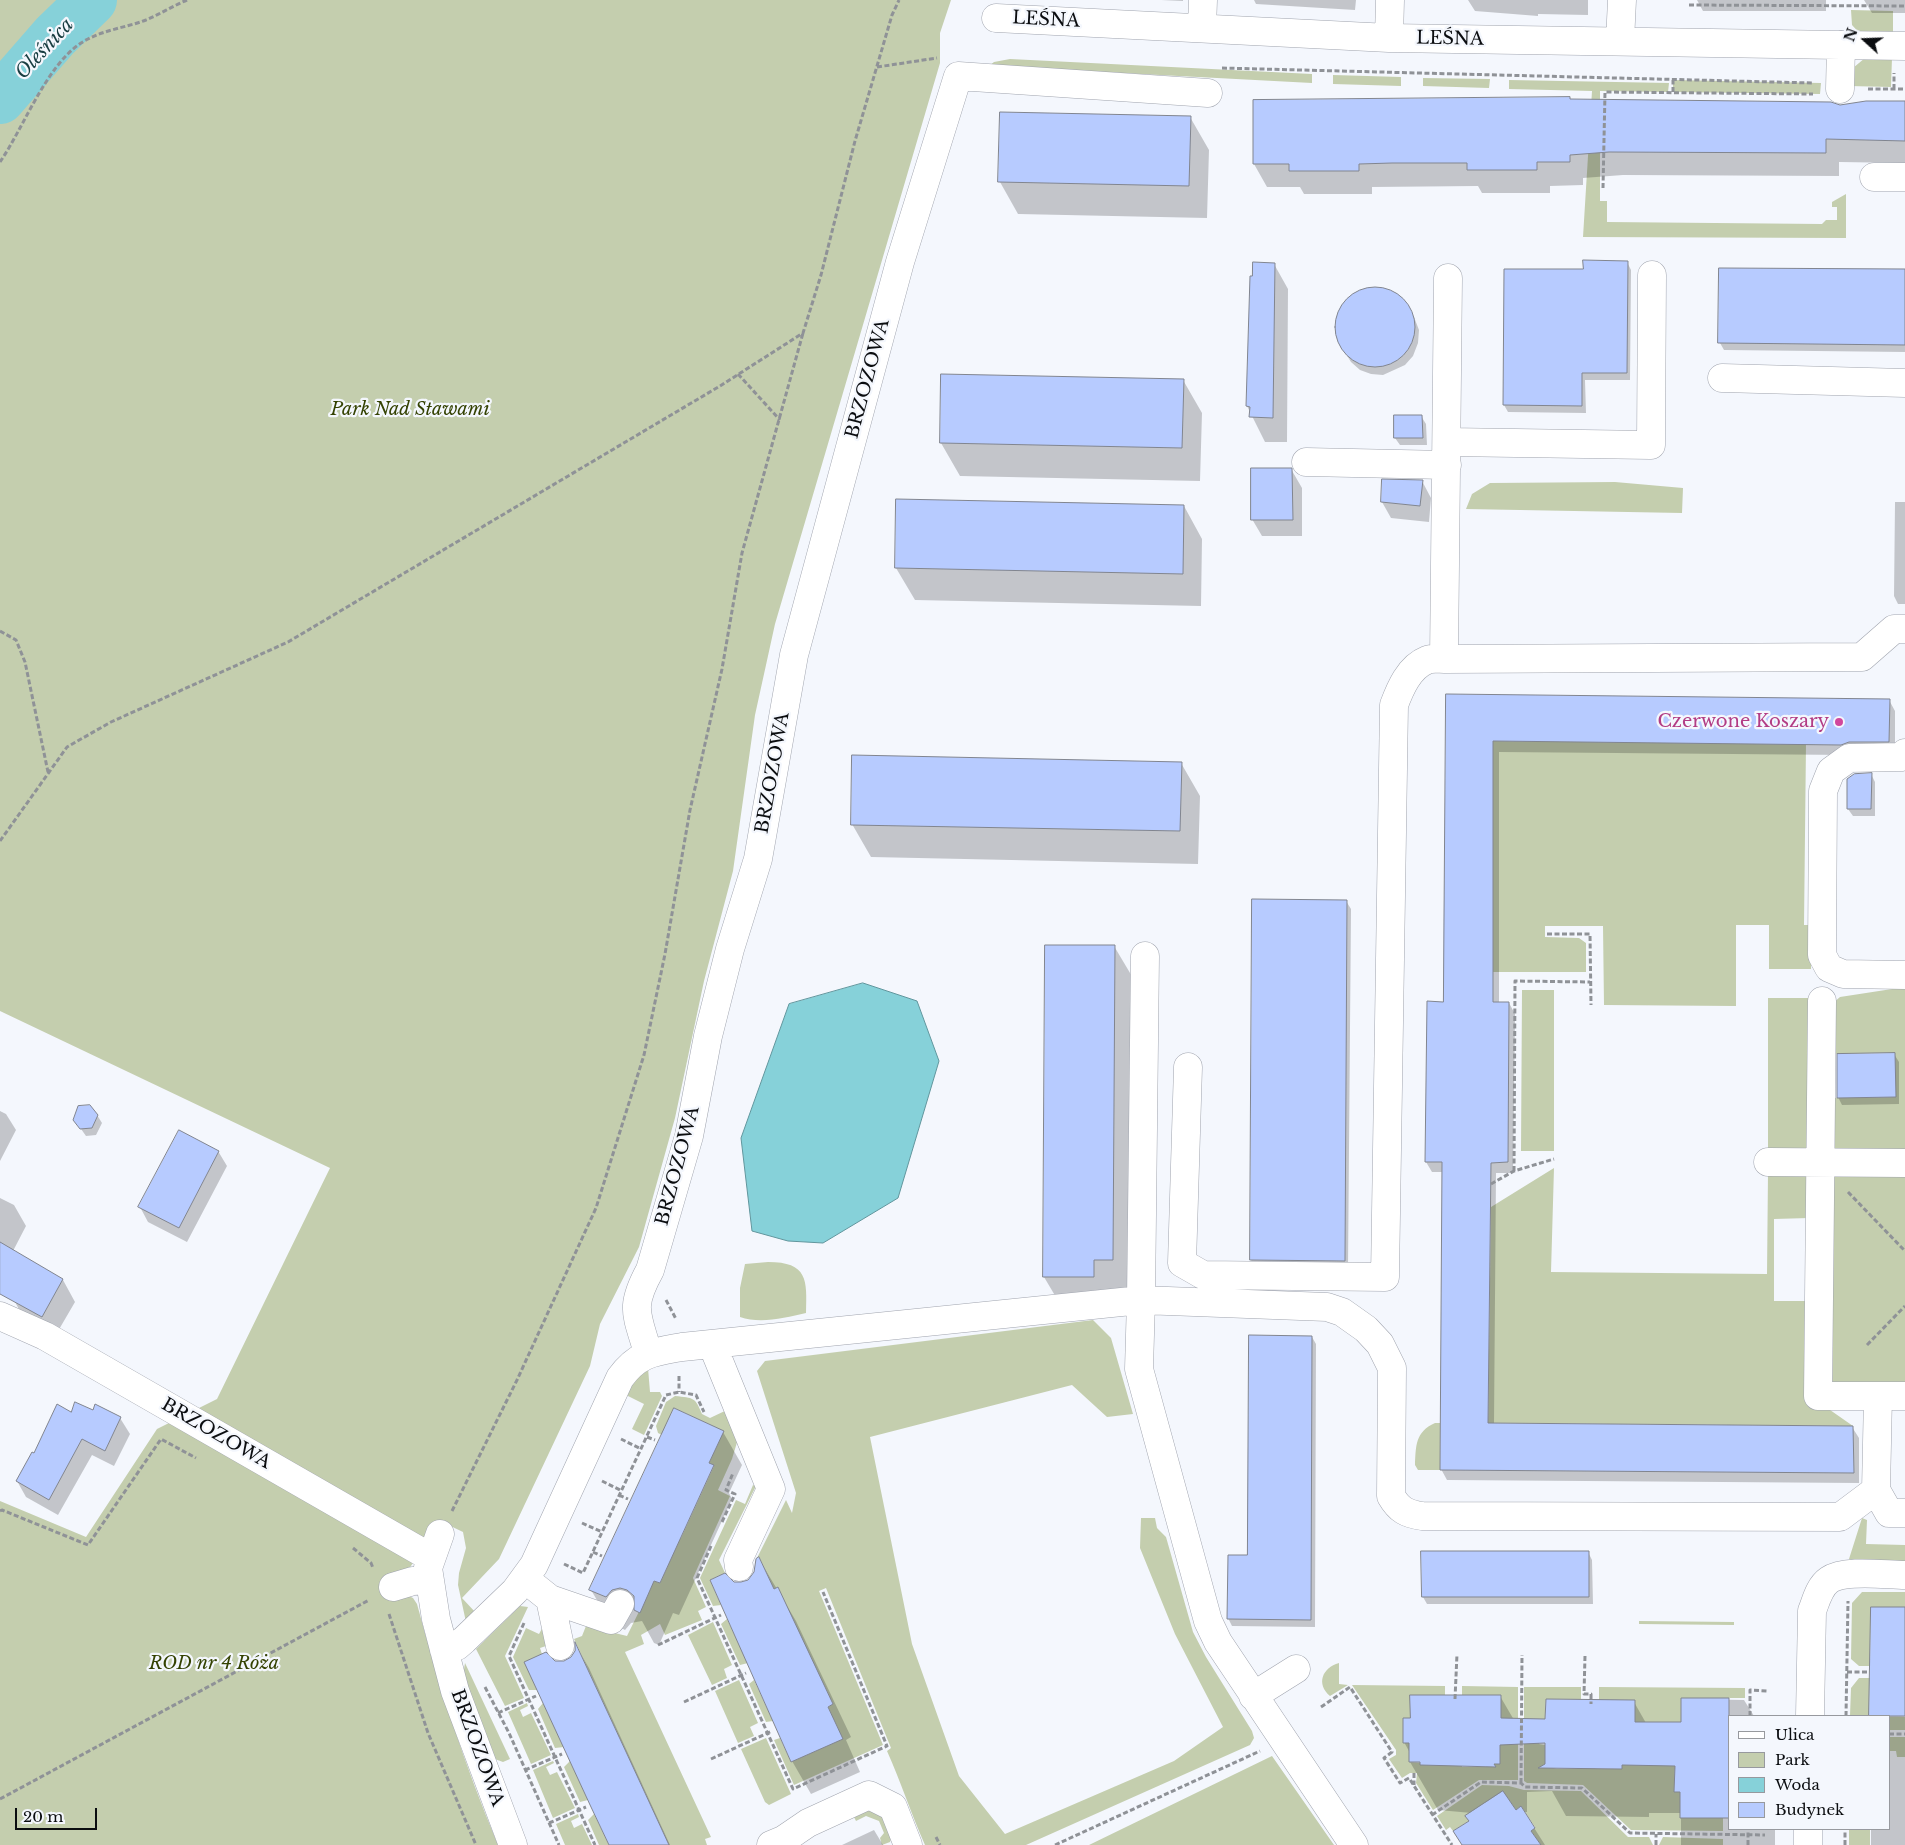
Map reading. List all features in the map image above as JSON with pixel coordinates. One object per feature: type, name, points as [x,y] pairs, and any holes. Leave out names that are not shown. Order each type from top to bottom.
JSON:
[{"type":"street","points":[[1202,28],[1203,0]]},
{"type":"street","points":[[1389,38],[1390,0]]},
{"type":"street","points":[[1620,41],[1622,0]]},
{"type":"street","name":"LEŚNA","points":[[996,18],[1389,38],[1905,46]]},
{"type":"street","points":[[1840,90],[1841,45]]},
{"type":"street","name":"BRZOZOWA","points":[[648,1353],[635,1304],[650,1270],[689,1136],[708,1036],[730,949],[758,859],[797,645],[900,262],[958,76],[1212,80]]},
{"type":"street","points":[[1874,177],[1905,177]]},
{"type":"street","points":[[1306,462],[1651,445],[1652,275]]},
{"type":"street","points":[[1444,659],[1448,278]]},
{"type":"street","points":[[1722,378],[1905,383]]},
{"type":"street","points":[[1188,1067],[1182,1263],[1203,1275],[1385,1277],[1394,706],[1401,686],[1412,672],[1427,660],[1444,659],[1862,657],[1894,629],[1905,629]]},
{"type":"street","points":[[1905,753],[1901,757],[1849,758],[1831,771],[1822,791],[1822,955],[1829,968],[1842,974],[1905,975]]},
{"type":"street","points":[[1145,956],[1139,1369],[1208,1621],[1218,1642],[1253,1696],[1354,1845]]},
{"type":"street","points":[[1822,1001],[1822,1163],[1818,1396],[1905,1396]]},
{"type":"street","points":[[1768,1162],[1905,1163]]},
{"type":"street","points":[[444,1650],[457,1646],[464,1640],[525,1579],[534,1565],[620,1378],[628,1366],[648,1353],[682,1347],[1141,1300],[1327,1307],[1342,1312],[1354,1320],[1380,1344],[1388,1356],[1392,1368],[1391,1496],[1398,1507],[1408,1514],[1422,1516],[1840,1517],[1876,1490]]},
{"type":"street","name":"BRZOZOWA","points":[[0,1316],[45,1336],[433,1557],[444,1650],[455,1691],[513,1845]]},
{"type":"street","points":[[712,1344],[771,1489],[738,1560],[739,1566]]},
{"type":"street","points":[[1878,1396],[1876,1490],[1889,1513],[1905,1513]]},
{"type":"street","points":[[388,1590],[413,1580],[433,1557]]},
{"type":"street","points":[[1810,1715],[1812,1611],[1818,1595],[1827,1581],[1840,1575],[1905,1575]]},
{"type":"street","points":[[525,1579],[550,1599],[611,1620],[620,1604]]},
{"type":"street","points":[[550,1599],[560,1646]]},
{"type":"street","points":[[1253,1696],[1296,1669]]},
{"type":"street","points":[[771,1845],[783,1840],[808,1823],[869,1794],[893,1807],[908,1845]]},
{"type":"street","points":[[1808,1830],[1808,1845]]},
{"type":"path","points":[[0,162],[17,138],[50,76],[81,43],[105,32],[145,20],[187,0]]},
{"type":"path","points":[[433,1557],[596,1208],[642,1064],[666,954],[690,810],[722,669],[742,553],[821,275],[855,141],[892,15],[899,0]]},
{"type":"path","points":[[1689,5],[1905,6]]},
{"type":"path","points":[[1212,80],[1673,80],[1821,83],[1831,84],[1840,90]]},
{"type":"path","points":[[1673,80],[1673,92]]},
{"type":"path","points":[[1603,188],[1605,92],[1830,94],[1840,90],[1905,90]]},
{"type":"path","points":[[0,842],[67,747],[128,714],[288,642],[738,374],[803,333]]},
{"type":"path","points":[[738,374],[780,420]]},
{"type":"path","points":[[0,631],[16,640],[25,662],[48,773]]},
{"type":"path","points":[[1547,934],[1590,934],[1591,1005]]},
{"type":"path","points":[[1514,1171],[1515,981],[1590,982]]},
{"type":"path","points":[[1491,1184],[1514,1171],[1554,1159]]},
{"type":"path","points":[[1822,1163],[1905,1251]]},
{"type":"path","points":[[1867,1346],[1905,1306]]},
{"type":"path","points":[[647,1436],[655,1440]]},
{"type":"path","points":[[720,1527],[735,1494],[726,1490],[750,1436]]},
{"type":"path","points":[[0,1511],[2,1510],[88,1545],[161,1439],[203,1461]]},
{"type":"path","points":[[620,1495],[628,1499]]},
{"type":"path","points":[[712,1544],[697,1578],[793,1789],[887,1746],[823,1592]]},
{"type":"path","points":[[352,1546],[371,1563],[388,1590],[428,1734],[476,1845]]},
{"type":"path","points":[[593,1552],[602,1556]]},
{"type":"path","points":[[0,1799],[388,1590]]},
{"type":"path","points":[[1846,1715],[1848,1600],[1854,1594]]},
{"type":"path","points":[[658,1645],[721,1615]]},
{"type":"path","points":[[1455,1699],[1457,1654]]},
{"type":"path","points":[[1521,1783],[1522,1655]]},
{"type":"path","points":[[1585,1656],[1584,1694],[1591,1694],[1591,1704]]},
{"type":"path","points":[[1847,1672],[1870,1672]]},
{"type":"path","points":[[684,1702],[746,1673]]},
{"type":"path","points":[[481,1678],[559,1845]]},
{"type":"path","points":[[1320,1707],[1350,1688],[1392,1752],[1384,1758],[1400,1783],[1408,1778],[1452,1845]]},
{"type":"path","points":[[1750,1715],[1750,1690],[1767,1691]]},
{"type":"path","points":[[498,1713],[536,1696]]},
{"type":"path","points":[[710,1759],[772,1731]]},
{"type":"path","points":[[1890,1734],[1905,1734]]},
{"type":"path","points":[[1055,1845],[1283,1741]]},
{"type":"path","points":[[525,1770],[562,1754]]},
{"type":"path","points":[[1414,1773],[1414,1787]]},
{"type":"path","points":[[1432,1815],[1481,1782],[1521,1783],[1525,1787],[1582,1788],[1630,1833],[1764,1835]]},
{"type":"path","points":[[549,1824],[586,1807]]},
{"type":"path","points":[[1748,1830],[1748,1845]]},
{"type":"path","points":[[1845,1830],[1845,1845]]},
{"type":"path","points":[[1656,1834],[1656,1845]]},
{"type":"green space","name":"Park Nad Stawami","points":[[0,0],[951,0],[940,33],[940,63],[775,624],[755,715],[733,871],[704,981],[675,1118],[639,1247],[600,1324],[590,1366],[499,1559],[462,1598],[476,1613],[466,1622],[458,1585],[459,1573],[466,1548],[463,1532],[440,1521],[409,1569],[407,1595],[413,1598],[417,1604],[453,1726],[498,1845],[0,1845],[0,1501],[86,1537],[157,1429],[217,1399],[330,1168],[0,1011]]},
{"type":"green space","points":[[1851,10],[1893,11],[1893,39],[1863,37],[1852,25]]},
{"type":"green space","points":[[1865,58],[1892,58],[1891,87],[1849,86],[1853,68]]},
{"type":"green space","points":[[1010,59],[1312,74],[1312,83],[989,66],[994,62]]},
{"type":"green space","points":[[1333,75],[1401,77],[1401,86],[1333,84]]},
{"type":"green space","points":[[1423,78],[1490,79],[1489,88],[1423,86]]},
{"type":"green space","points":[[1509,80],[1669,83],[1668,92],[1600,91],[1600,201],[1607,201],[1607,222],[1822,224],[1826,220],[1837,220],[1837,207],[1832,207],[1832,202],[1846,194],[1846,238],[1583,237],[1592,91],[1509,89]]},
{"type":"green space","points":[[1673,80],[1821,83],[1820,94],[1673,92]]},
{"type":"green space","points":[[1615,482],[1683,488],[1682,513],[1466,509],[1472,494],[1490,483]]},
{"type":"green space","points":[[1493,741],[1806,744],[1804,925],[1811,925],[1811,969],[1769,969],[1769,925],[1736,925],[1736,1006],[1604,1005],[1603,926],[1545,926],[1545,937],[1579,938],[1586,943],[1586,972],[1493,972]]},
{"type":"green space","points":[[1905,987],[1905,1156],[1838,1152],[1832,1148],[1830,1098],[1895,1097],[1895,1053],[1829,1054],[1833,1003],[1840,997]]},
{"type":"green space","points":[[1522,990],[1554,990],[1554,1151],[1521,1151]]},
{"type":"green space","points":[[1768,998],[1810,998],[1811,1151],[1768,1151]]},
{"type":"green space","points":[[1554,1168],[1551,1272],[1767,1274],[1768,1173],[1810,1173],[1809,1218],[1774,1219],[1774,1301],[1809,1301],[1810,1396],[1853,1426],[1488,1423],[1491,1207]]},
{"type":"green space","points":[[1905,1171],[1905,1387],[1833,1383],[1827,1374],[1832,1176]]},
{"type":"green space","points":[[768,1262],[791,1265],[798,1269],[805,1282],[806,1313],[764,1320],[740,1317],[740,1288],[745,1264]]},
{"type":"green space","points":[[1093,1320],[1111,1338],[1133,1414],[1107,1417],[1072,1385],[870,1437],[912,1644],[959,1776],[1005,1834],[1174,1761],[1223,1727],[1175,1634],[1140,1548],[1141,1518],[1155,1518],[1157,1528],[1166,1537],[1193,1632],[1206,1657],[1252,1731],[1254,1738],[1250,1745],[1026,1845],[925,1845],[887,1751],[891,1748],[826,1588],[819,1591],[883,1745],[794,1785],[774,1740],[780,1738],[791,1762],[842,1739],[828,1707],[833,1704],[824,1685],[818,1687],[778,1587],[774,1589],[759,1557],[757,1558],[786,1500],[792,1513],[796,1493],[757,1371],[765,1361]]},
{"type":"green space","points":[[648,1368],[650,1392],[660,1392],[662,1396],[644,1435],[632,1429],[644,1404],[626,1395],[632,1383]]},
{"type":"green space","points":[[675,1396],[693,1399],[698,1404],[702,1414],[710,1418],[729,1409],[738,1439],[732,1459],[718,1490],[730,1496],[693,1578],[706,1607],[698,1611],[702,1620],[665,1635],[660,1624],[641,1635],[644,1644],[625,1652],[711,1837],[705,1839],[707,1845],[669,1845],[574,1639],[582,1636],[586,1626],[627,1636],[654,1581],[660,1583],[669,1563],[664,1560],[681,1538],[714,1466],[709,1463],[723,1431],[674,1408],[662,1435],[658,1433],[656,1426],[666,1402]]},
{"type":"green space","points":[[1435,1423],[1440,1423],[1440,1470],[1418,1470],[1415,1465],[1418,1440],[1428,1427]]},
{"type":"green space","points":[[753,1485],[756,1486],[719,1560],[725,1573],[710,1580],[721,1605],[713,1606],[700,1578],[736,1500],[745,1504]]},
{"type":"green space","points":[[1862,1518],[1867,1520],[1866,1544],[1905,1545],[1905,1561],[1853,1561],[1849,1559]]},
{"type":"green space","points":[[1862,1592],[1905,1592],[1905,1607],[1871,1607],[1870,1666],[1859,1666],[1851,1659],[1852,1603]]},
{"type":"green space","points":[[520,1606],[528,1607],[505,1656],[524,1698],[505,1706],[476,1649]]},
{"type":"green space","points":[[727,1619],[748,1663],[740,1665],[721,1624]]},
{"type":"green space","points":[[1639,1621],[1734,1622],[1734,1625],[1639,1624]]},
{"type":"green space","points":[[713,1622],[732,1665],[724,1669],[727,1678],[712,1685],[688,1635]]},
{"type":"green space","points":[[544,1625],[549,1645],[540,1648],[542,1654],[537,1690],[529,1690],[513,1657],[526,1628],[539,1634]]},
{"type":"green space","points":[[465,1663],[510,1759],[503,1762],[492,1758],[463,1675]]},
{"type":"green space","points":[[1339,1663],[1339,1684],[1348,1685],[1330,1696],[1323,1686],[1323,1677],[1328,1669]]},
{"type":"green space","points":[[1859,1678],[1870,1678],[1869,1715],[1850,1715],[1851,1688]]},
{"type":"green space","points":[[739,1680],[758,1723],[750,1727],[754,1736],[738,1743],[715,1691]]},
{"type":"green space","points":[[754,1680],[773,1721],[766,1722],[749,1684]]},
{"type":"green space","points":[[1352,1685],[1445,1686],[1445,1695],[1410,1695],[1410,1718],[1403,1718],[1403,1742],[1409,1743],[1409,1762],[1444,1765],[1462,1760],[1462,1767],[1486,1767],[1500,1745],[1500,1695],[1462,1695],[1462,1686],[1518,1687],[1518,1780],[1479,1780],[1433,1810],[1416,1783],[1417,1773],[1410,1773],[1402,1778],[1389,1759],[1396,1755],[1396,1750]]},
{"type":"green space","points":[[1524,1687],[1581,1687],[1581,1699],[1546,1699],[1545,1721],[1539,1722],[1539,1744],[1545,1745],[1545,1765],[1557,1769],[1579,1769],[1580,1763],[1598,1769],[1622,1769],[1622,1765],[1634,1765],[1635,1722],[1599,1700],[1599,1687],[1745,1688],[1745,1698],[1682,1698],[1681,1722],[1674,1722],[1680,1746],[1675,1769],[1674,1792],[1680,1792],[1680,1818],[1723,1818],[1723,1831],[1631,1830],[1583,1785],[1527,1783],[1524,1781]]},
{"type":"green space","points":[[527,1703],[528,1706],[520,1710],[523,1717],[531,1713],[551,1755],[531,1764],[508,1712]]},
{"type":"green space","points":[[543,1703],[564,1747],[555,1748],[538,1709]]},
{"type":"green space","points":[[1890,1717],[1905,1717],[1905,1730],[1890,1730]]},
{"type":"green space","points":[[1890,1737],[1905,1737],[1905,1757],[1897,1757],[1896,1751],[1890,1751]]},
{"type":"green space","points":[[766,1738],[791,1794],[769,1805],[765,1802],[741,1749]]},
{"type":"green space","points":[[1272,1756],[1334,1845],[1089,1845]]},
{"type":"green space","points":[[553,1761],[554,1763],[546,1767],[550,1775],[557,1772],[575,1808],[553,1818],[533,1770]]},
{"type":"green space","points":[[570,1761],[588,1800],[580,1802],[564,1767]]},
{"type":"green space","points":[[1482,1785],[1509,1786],[1524,1790],[1581,1791],[1628,1837],[1649,1837],[1653,1845],[1541,1845],[1531,1831],[1535,1827],[1521,1806],[1516,1810],[1506,1796],[1488,1807],[1485,1803],[1466,1816],[1469,1821],[1453,1831],[1450,1827],[1446,1830],[1437,1816]]},
{"type":"green space","points":[[867,1807],[883,1816],[892,1836],[890,1842],[882,1845],[880,1838],[884,1833],[879,1821],[866,1816],[856,1821],[852,1813]]},
{"type":"green space","points":[[578,1814],[579,1817],[571,1821],[574,1828],[582,1824],[592,1845],[565,1845],[556,1824]]},
{"type":"green space","points":[[594,1814],[609,1845],[599,1845],[588,1820]]},
{"type":"green space","points":[[1849,1830],[1870,1830],[1870,1845],[1849,1845]]},
{"type":"green space","points":[[1663,1837],[1723,1839],[1723,1845],[1659,1845]]},
{"type":"water","points":[[863,983],[917,1001],[939,1061],[898,1198],[823,1243],[788,1241],[752,1231],[741,1138],[789,1004]]},
{"type":"building","points":[[1570,97],[1570,99],[1831,102],[1840,105],[1866,101],[1905,101],[1905,141],[1826,139],[1826,153],[1609,152],[1570,155],[1570,162],[1537,162],[1537,170],[1467,170],[1467,163],[1392,163],[1359,164],[1359,171],[1289,171],[1289,164],[1253,164],[1253,100]]},
{"type":"building","points":[[1000,112],[1191,116],[1189,186],[998,182]]},
{"type":"building","points":[[1583,260],[1628,261],[1627,373],[1582,373],[1582,406],[1503,405],[1504,269],[1583,269]]},
{"type":"building","points":[[1253,262],[1275,263],[1273,418],[1249,417],[1250,407],[1246,406],[1250,276],[1252,276]]},
{"type":"building","points":[[1719,268],[1905,269],[1905,345],[1718,343]]},
{"type":"building","points":[[1367,287],[1383,287],[1404,298],[1415,319],[1415,335],[1404,356],[1383,367],[1367,367],[1353,361],[1341,349],[1335,335],[1335,319],[1341,305],[1353,293]]},
{"type":"building","points":[[941,374],[1184,379],[1182,448],[940,443]]},
{"type":"building","points":[[1394,415],[1422,415],[1423,438],[1394,438]]},
{"type":"building","points":[[1251,468],[1292,468],[1293,520],[1251,520]]},
{"type":"building","points":[[1382,479],[1423,480],[1420,506],[1381,502]]},
{"type":"building","points":[[896,499],[1184,505],[1183,574],[895,568]]},
{"type":"building","points":[[1446,694],[1890,699],[1889,742],[1849,742],[1841,745],[1493,741],[1493,1002],[1509,1002],[1508,1162],[1491,1163],[1488,1423],[1853,1426],[1854,1473],[1440,1470],[1442,1162],[1425,1162],[1427,1001],[1443,1002]]},
{"type":"building","points":[[852,755],[1182,762],[1180,831],[851,825]]},
{"type":"building","points":[[1872,773],[1871,809],[1847,809],[1847,779],[1854,774]]},
{"type":"building","points":[[1252,899],[1347,900],[1345,1261],[1250,1260]]},
{"type":"building","points":[[1045,945],[1115,945],[1113,1260],[1094,1260],[1094,1277],[1043,1277]]},
{"type":"building","points":[[1895,1053],[1896,1097],[1837,1098],[1837,1054]]},
{"type":"building","points":[[90,1105],[98,1115],[92,1128],[80,1129],[73,1120],[78,1106]]},
{"type":"building","points":[[179,1130],[219,1151],[179,1228],[138,1207]]},
{"type":"building","points":[[0,1242],[63,1279],[42,1317],[0,1294]]},
{"type":"building","points":[[1249,1335],[1312,1336],[1311,1620],[1227,1619],[1228,1555],[1247,1555]]},
{"type":"building","points":[[75,1402],[93,1410],[95,1404],[121,1417],[105,1451],[82,1439],[49,1500],[16,1481],[32,1452],[34,1453],[57,1404],[71,1412]]},
{"type":"building","points":[[674,1408],[724,1431],[709,1463],[714,1465],[660,1583],[654,1581],[640,1613],[634,1610],[634,1596],[627,1590],[620,1588],[612,1590],[606,1597],[589,1590]]},
{"type":"building","points":[[1421,1551],[1589,1551],[1589,1597],[1422,1597]]},
{"type":"building","points":[[759,1557],[774,1589],[778,1587],[833,1704],[828,1707],[843,1739],[791,1762],[710,1580],[725,1573],[734,1582],[748,1580],[754,1572],[756,1559]]},
{"type":"building","points":[[1871,1607],[1905,1607],[1905,1716],[1869,1715]]},
{"type":"building","points":[[575,1642],[669,1845],[609,1845],[591,1807],[524,1662],[546,1652],[555,1661],[564,1661],[571,1657],[575,1651]]},
{"type":"building","points":[[1410,1695],[1501,1695],[1501,1718],[1545,1719],[1546,1699],[1635,1700],[1635,1722],[1681,1722],[1681,1698],[1729,1698],[1728,1818],[1680,1818],[1680,1792],[1674,1792],[1675,1766],[1622,1765],[1622,1769],[1538,1768],[1545,1764],[1545,1743],[1500,1745],[1500,1764],[1494,1764],[1496,1767],[1420,1765],[1420,1762],[1409,1762],[1409,1743],[1403,1743],[1403,1718],[1410,1718]]},
{"type":"building","points":[[1503,1791],[1516,1810],[1521,1806],[1535,1828],[1531,1831],[1541,1845],[1462,1845],[1453,1831],[1469,1821],[1465,1816]]},
{"type":"waterway","name":"Oleśnica","points":[[0,99],[55,36],[92,0]]},
{"type":"place","name":"Czerwone Koszary","points":[[1839,722]]},
{"type":"park label","name":"ROD nr 4 Róża","points":[[214,1664]]}]
